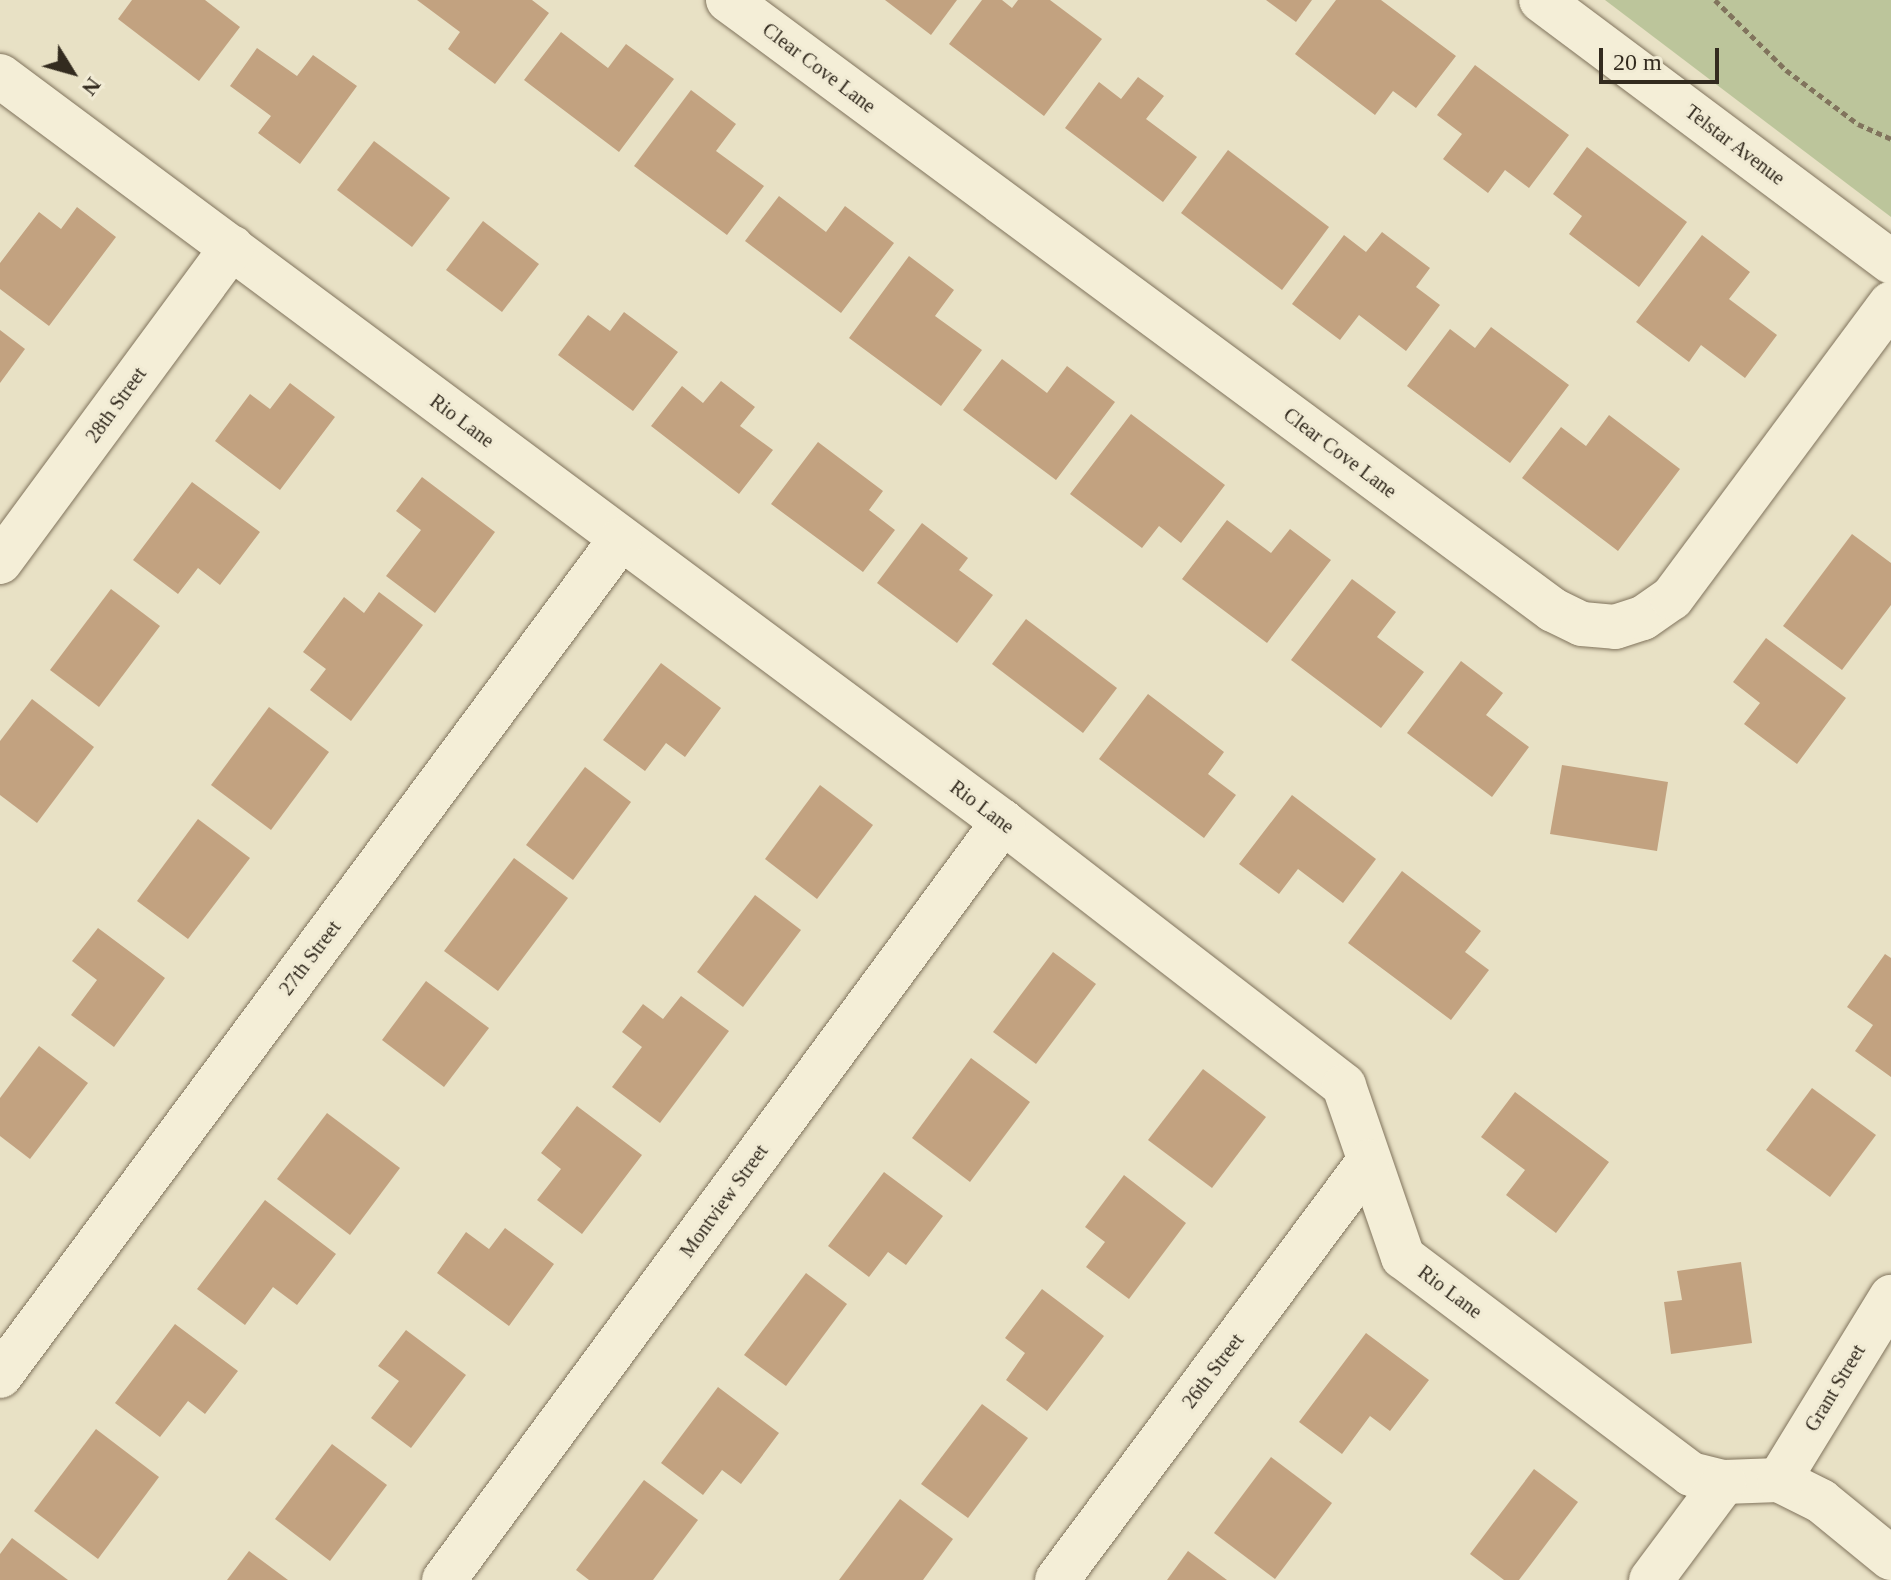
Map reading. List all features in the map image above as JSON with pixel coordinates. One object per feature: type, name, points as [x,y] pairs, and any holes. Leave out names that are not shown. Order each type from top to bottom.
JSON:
[{"type":"street","name":"Clear Cove Lane","points":[[728,0],[1553,610],[1582,624],[1615,627],[1643,618],[1672,598],[1891,303]]},
{"type":"street","name":"Telstar Avenue","points":[[1541,0],[1891,262]]},
{"type":"street","name":"Rio Lane","points":[[0,76],[1003,822],[1344,1086],[1403,1257],[1691,1474],[1724,1482],[1779,1480],[1821,1501],[1891,1558]]},
{"type":"street","name":"28th Street","points":[[0,562],[232,247]]},
{"type":"street","name":"27th Street","points":[[0,1376],[620,540]]},
{"type":"street","name":"Montview Street","points":[[444,1580],[1003,822]]},
{"type":"street","name":"26th Street","points":[[1057,1580],[1369,1161]]},
{"type":"street","name":"Grant Street","points":[[1779,1480],[1891,1297]]},
{"type":"street","points":[[1651,1580],[1724,1482]]},
{"type":"path","points":[[1715,0],[1786,70],[1858,124],[1891,139]]},
{"type":"green space","points":[[1605,0],[1891,0],[1891,217]]},
{"type":"building","points":[[132,0],[205,0],[240,27],[199,81],[118,19]]},
{"type":"building","points":[[417,0],[532,0],[549,13],[495,84],[448,49],[460,32]]},
{"type":"building","points":[[885,0],[957,0],[931,35]]},
{"type":"building","points":[[982,0],[1002,0],[1012,8],[1018,0],[1050,0],[1102,39],[1044,116],[949,44]]},
{"type":"building","points":[[1266,0],[1312,0],[1296,22]]},
{"type":"building","points":[[1336,0],[1381,0],[1456,56],[1416,108],[1393,91],[1375,115],[1295,54]]},
{"type":"building","points":[[561,32],[608,68],[626,44],[674,79],[619,152],[524,80]]},
{"type":"building","points":[[257,48],[297,76],[313,55],[357,86],[300,164],[258,133],[271,116],[230,86]]},
{"type":"building","points":[[1475,65],[1569,135],[1529,188],[1505,170],[1488,193],[1443,159],[1462,134],[1437,115]]},
{"type":"building","points":[[1138,77],[1164,96],[1146,119],[1197,157],[1163,202],[1065,128],[1099,82],[1121,99]]},
{"type":"building","points":[[691,90],[736,124],[716,151],[764,186],[727,235],[634,166]]},
{"type":"building","points":[[374,141],[450,198],[412,247],[337,190]]},
{"type":"building","points":[[1587,147],[1687,222],[1639,287],[1569,234],[1582,216],[1553,194]]},
{"type":"building","points":[[1228,150],[1329,227],[1282,290],[1181,213]]},
{"type":"building","points":[[779,196],[826,232],[845,206],[894,243],[841,313],[745,241]]},
{"type":"building","points":[[77,207],[116,237],[49,326],[0,289],[0,263],[39,212],[61,229]]},
{"type":"building","points":[[483,221],[539,264],[502,312],[446,270]]},
{"type":"building","points":[[1382,232],[1430,268],[1416,287],[1440,305],[1406,351],[1359,315],[1340,340],[1292,304],[1344,235],[1366,252]]},
{"type":"building","points":[[1702,235],[1750,272],[1729,299],[1777,335],[1745,378],[1701,345],[1689,362],[1636,322]]},
{"type":"building","points":[[909,256],[954,290],[935,316],[982,350],[941,406],[849,338]]},
{"type":"building","points":[[624,312],[678,352],[633,411],[558,355],[588,315],[610,331]]},
{"type":"building","points":[[1491,327],[1569,385],[1510,463],[1407,386],[1450,329],[1475,348]]},
{"type":"building","points":[[0,330],[25,349],[0,383]]},
{"type":"building","points":[[1002,359],[1047,393],[1067,366],[1115,402],[1056,480],[963,410]]},
{"type":"building","points":[[721,381],[755,407],[740,426],[773,450],[739,494],[651,426],[682,386],[703,403]]},
{"type":"building","points":[[290,383],[335,417],[280,490],[215,441],[250,394],[270,409]]},
{"type":"building","points":[[1131,414],[1225,485],[1181,543],[1159,526],[1142,548],[1070,494]]},
{"type":"building","points":[[1609,415],[1680,469],[1618,551],[1522,478],[1561,427],[1586,446]]},
{"type":"building","points":[[818,442],[883,491],[869,510],[895,530],[863,572],[771,504]]},
{"type":"building","points":[[422,477],[495,532],[435,613],[386,576],[421,530],[396,511]]},
{"type":"building","points":[[192,482],[260,532],[220,585],[198,568],[178,594],[133,560]]},
{"type":"building","points":[[1227,520],[1271,553],[1290,529],[1331,560],[1267,643],[1182,579]]},
{"type":"building","points":[[922,523],[968,558],[959,570],[993,595],[957,643],[877,583]]},
{"type":"building","points":[[1852,534],[1891,563],[1891,605],[1842,670],[1783,626]]},
{"type":"building","points":[[1352,579],[1396,612],[1377,637],[1424,672],[1381,728],[1291,660]]},
{"type":"building","points":[[111,589],[160,626],[99,707],[50,670]]},
{"type":"building","points":[[379,592],[423,625],[351,721],[310,690],[326,669],[303,652],[344,597],[364,613]]},
{"type":"building","points":[[1026,619],[1117,688],[1083,733],[992,664]]},
{"type":"building","points":[[1766,638],[1846,698],[1797,764],[1744,724],[1760,703],[1733,682]]},
{"type":"building","points":[[1461,661],[1503,693],[1486,715],[1529,747],[1492,797],[1407,733]]},
{"type":"building","points":[[661,663],[721,708],[685,757],[666,743],[645,771],[603,740]]},
{"type":"building","points":[[1148,694],[1224,752],[1208,774],[1236,795],[1204,838],[1099,759]]},
{"type":"building","points":[[32,699],[94,747],[37,823],[0,795],[0,741]]},
{"type":"building","points":[[269,707],[329,752],[271,830],[211,785]]},
{"type":"building","points":[[1562,765],[1668,782],[1657,851],[1550,834]]},
{"type":"building","points":[[585,767],[631,802],[573,880],[526,845]]},
{"type":"building","points":[[820,785],[873,825],[817,899],[765,859]]},
{"type":"building","points":[[1292,795],[1376,859],[1343,903],[1298,869],[1279,894],[1239,864]]},
{"type":"building","points":[[198,819],[250,858],[188,939],[137,901]]},
{"type":"building","points":[[514,858],[568,898],[498,991],[444,951]]},
{"type":"building","points":[[1402,871],[1481,931],[1465,952],[1489,970],[1451,1020],[1348,943]]},
{"type":"building","points":[[755,895],[801,930],[743,1007],[697,972]]},
{"type":"building","points":[[98,928],[165,978],[114,1047],[71,1015],[97,980],[72,961]]},
{"type":"building","points":[[1053,952],[1096,984],[1036,1064],[993,1032]]},
{"type":"building","points":[[1885,954],[1891,958],[1891,1077],[1855,1051],[1873,1025],[1847,1007]]},
{"type":"building","points":[[426,981],[489,1028],[444,1087],[382,1040]]},
{"type":"building","points":[[681,996],[729,1031],[660,1123],[612,1087],[642,1047],[622,1032],[643,1004],[663,1019]]},
{"type":"building","points":[[39,1046],[88,1083],[30,1159],[0,1136],[0,1098]]},
{"type":"building","points":[[971,1058],[1030,1102],[970,1182],[912,1138]]},
{"type":"building","points":[[1203,1069],[1266,1117],[1212,1188],[1148,1140]]},
{"type":"building","points":[[1812,1088],[1876,1135],[1830,1197],[1766,1150]]},
{"type":"building","points":[[1515,1092],[1609,1162],[1556,1233],[1506,1195],[1525,1170],[1481,1137]]},
{"type":"building","points":[[577,1106],[642,1155],[582,1234],[537,1200],[561,1169],[541,1153]]},
{"type":"building","points":[[327,1113],[400,1168],[350,1235],[277,1179]]},
{"type":"building","points":[[884,1172],[943,1216],[906,1265],[888,1252],[869,1277],[828,1246]]},
{"type":"building","points":[[1124,1175],[1186,1223],[1129,1299],[1086,1267],[1105,1242],[1085,1227]]},
{"type":"building","points":[[265,1200],[336,1254],[297,1305],[273,1287],[245,1325],[197,1289]]},
{"type":"building","points":[[505,1228],[554,1264],[509,1326],[437,1273],[466,1232],[489,1249]]},
{"type":"building","points":[[1741,1262],[1752,1343],[1671,1354],[1664,1302],[1682,1300],[1677,1271]]},
{"type":"building","points":[[806,1273],[847,1304],[786,1386],[744,1355]]},
{"type":"building","points":[[1042,1289],[1104,1336],[1047,1411],[1006,1380],[1025,1353],[1005,1338]]},
{"type":"building","points":[[175,1324],[238,1371],[205,1414],[188,1401],[160,1437],[115,1403]]},
{"type":"building","points":[[406,1330],[466,1375],[411,1448],[371,1418],[399,1381],[378,1366]]},
{"type":"building","points":[[1366,1333],[1429,1380],[1390,1431],[1370,1416],[1342,1454],[1299,1422]]},
{"type":"building","points":[[718,1387],[779,1433],[741,1484],[722,1470],[703,1495],[661,1463]]},
{"type":"building","points":[[982,1404],[1028,1438],[968,1518],[921,1484]]},
{"type":"building","points":[[96,1429],[159,1477],[98,1559],[34,1511]]},
{"type":"building","points":[[332,1444],[387,1485],[330,1561],[275,1519]]},
{"type":"building","points":[[1271,1457],[1332,1503],[1275,1579],[1214,1533]]},
{"type":"building","points":[[1534,1469],[1578,1502],[1519,1580],[1504,1580],[1470,1554]]},
{"type":"building","points":[[644,1480],[698,1520],[653,1580],[589,1580],[576,1570]]},
{"type":"building","points":[[900,1499],[953,1539],[923,1580],[839,1580]]},
{"type":"building","points":[[12,1538],[68,1580],[0,1580],[0,1554]]},
{"type":"building","points":[[249,1551],[288,1580],[227,1580]]},
{"type":"building","points":[[1188,1551],[1227,1580],[1167,1580]]}]
